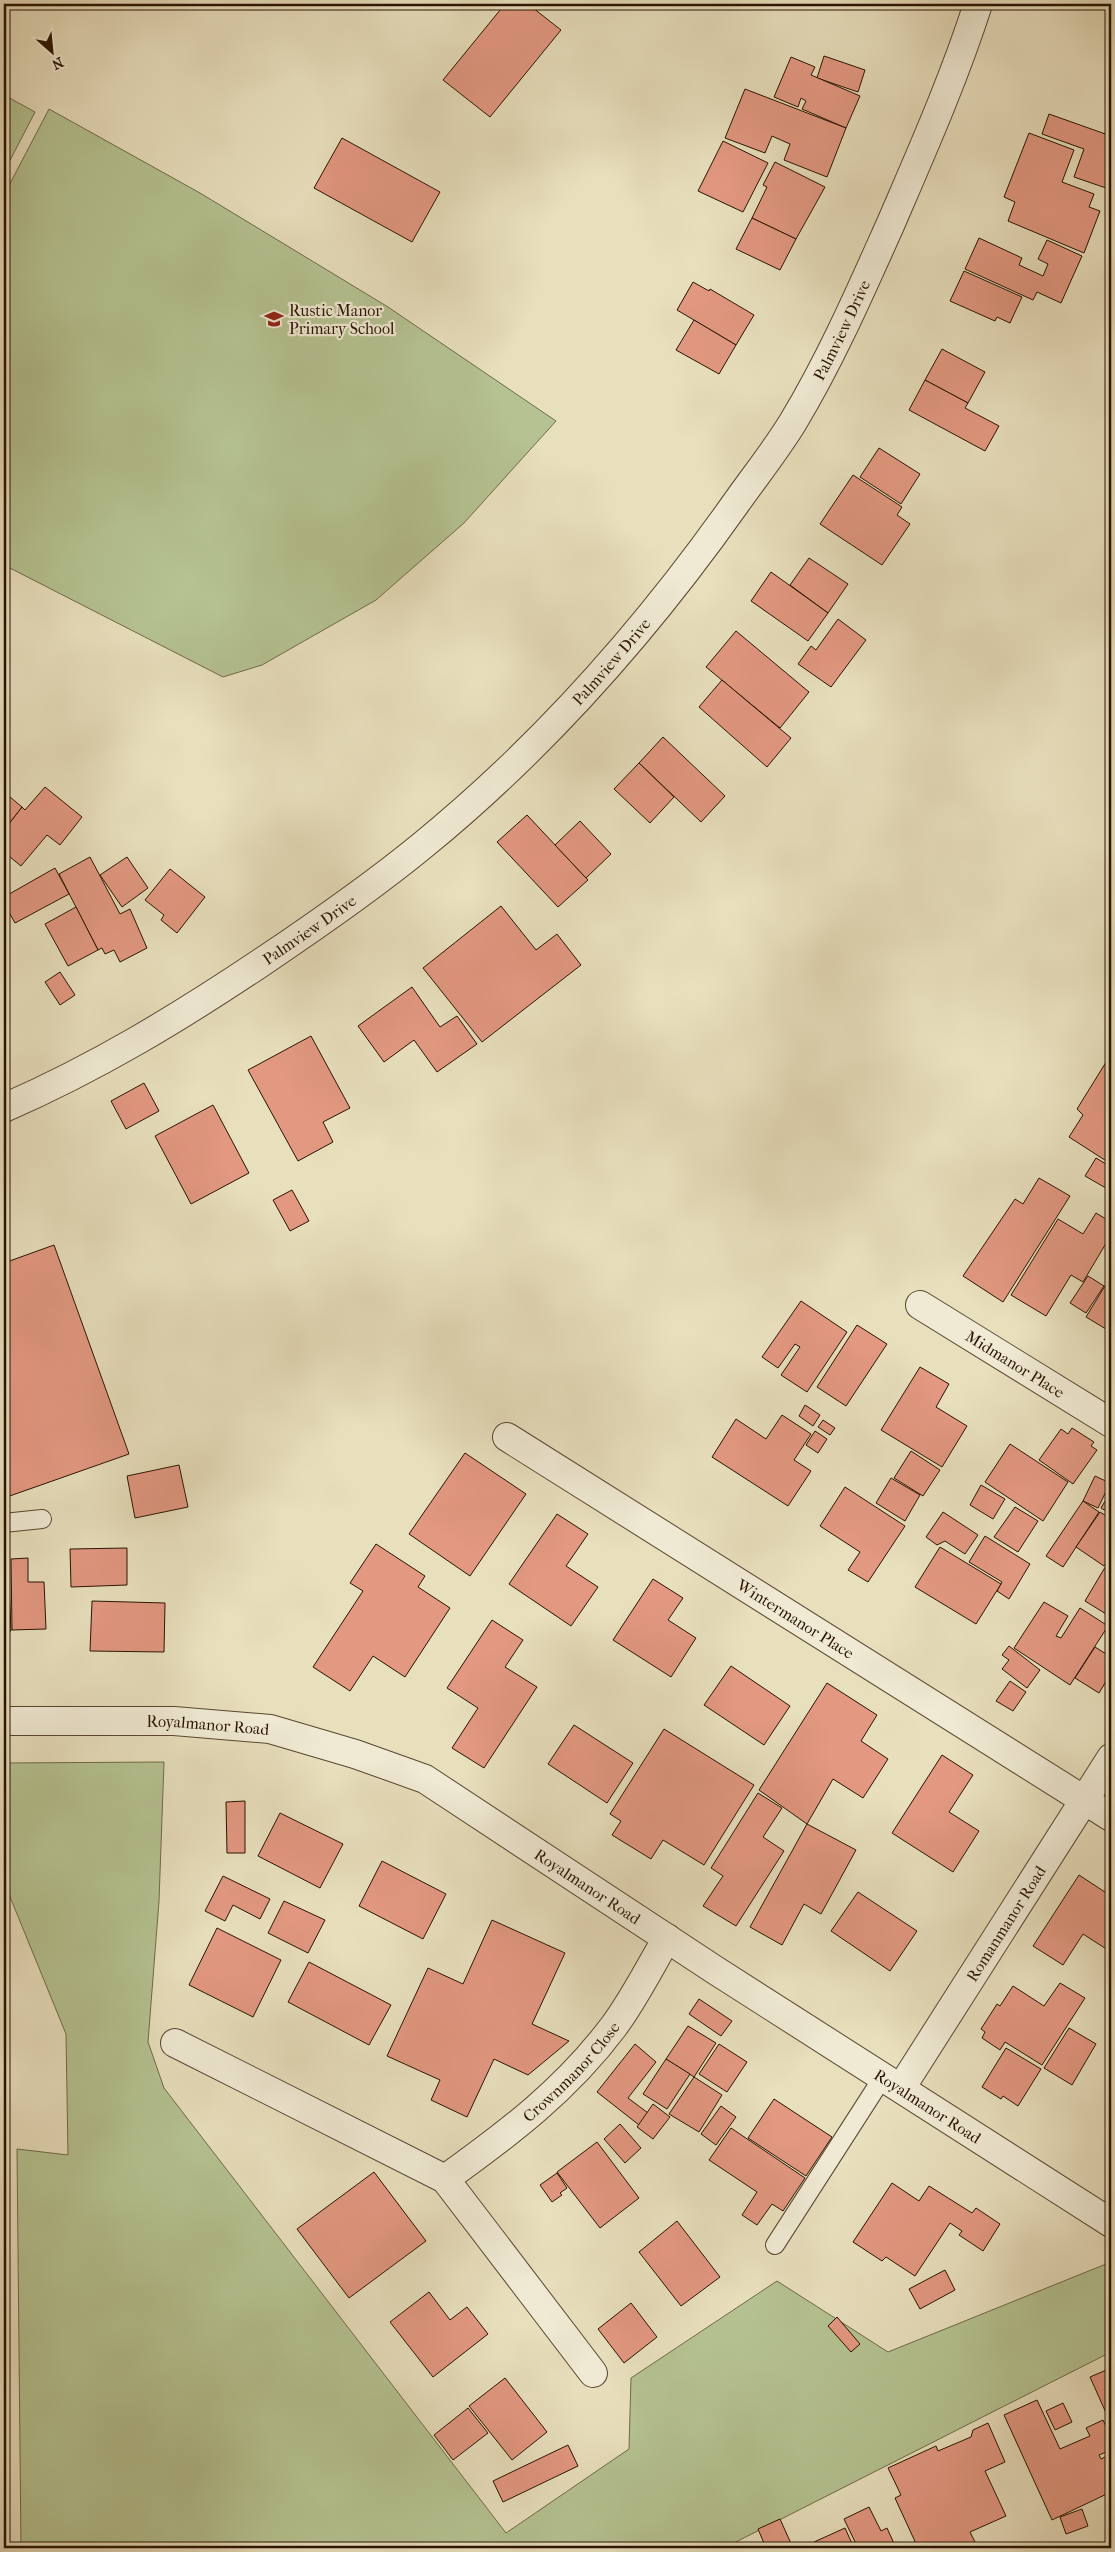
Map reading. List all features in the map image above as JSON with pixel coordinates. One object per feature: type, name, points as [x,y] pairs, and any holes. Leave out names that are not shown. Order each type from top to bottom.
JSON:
[{"type":"street","name":"Palmview Drive","points":[[4,1108],[45,1090],[125,1049],[208,998],[328,918],[424,845],[537,742],[640,630],[709,542],[793,422],[856,302],[958,67],[978,4]]},
{"type":"street","name":"Midmanor Place","points":[[920,1305],[1111,1422]]},
{"type":"street","name":"Wintermanor Place","points":[[507,1437],[1111,1817]]},
{"type":"street","name":"Royalmanor Road","points":[[4,1721],[174,1721],[270,1729],[355,1754],[425,1779],[667,1938],[1111,2223]]},
{"type":"street","name":"Romanmanor Road","points":[[892,2083],[1085,1800],[1111,1758]]},
{"type":"street","name":"Crownmanor Close","points":[[445,2179],[517,2127],[574,2074],[614,2025],[667,1938]]},
{"type":"street","points":[[175,2043],[445,2179],[593,2373]]},
{"type":"lane","points":[[4,1523],[42,1519]]},
{"type":"lane","points":[[775,2245],[892,2083]]},
{"type":"green space","points":[[4,95],[35,112],[4,172]]},
{"type":"green space","points":[[49,109],[200,193],[388,307],[556,421],[464,523],[376,600],[262,665],[223,677],[4,565],[4,195]]},
{"type":"green space","points":[[164,1762],[159,1901],[148,2042],[164,2088],[506,2533],[629,2449],[631,2378],[777,2281],[888,2352],[1111,2262],[1111,2352],[724,2548],[21,2548],[17,2149],[68,2155],[66,2034],[6,1887],[4,1858],[4,1763]]},
{"type":"building","points":[[505,4],[528,4],[561,30],[490,117],[443,80]]},
{"type":"building","points":[[824,56],[865,70],[858,92],[817,78]]},
{"type":"building","points":[[791,57],[815,67],[811,75],[860,96],[846,128],[802,109],[806,101],[801,98],[798,107],[774,97]]},
{"type":"building","points":[[745,89],[846,128],[827,177],[784,160],[790,144],[772,136],[765,153],[725,138]]},
{"type":"building","points":[[1049,114],[1111,136],[1111,173],[1106,188],[1074,177],[1084,149],[1042,134]]},
{"type":"building","points":[[1029,133],[1074,150],[1062,182],[1094,194],[1089,207],[1100,211],[1084,253],[1008,221],[1015,202],[1004,197]]},
{"type":"building","points":[[342,138],[440,192],[412,242],[314,188]]},
{"type":"building","points":[[723,141],[768,163],[743,212],[698,191]]},
{"type":"building","points":[[775,162],[825,187],[796,239],[752,218],[767,187],[763,185]]},
{"type":"building","points":[[752,218],[796,239],[780,270],[736,249]]},
{"type":"building","points":[[979,238],[1022,258],[1019,265],[1043,276],[1048,264],[1038,259],[1047,240],[1082,256],[1061,303],[1037,292],[1033,300],[965,269]]},
{"type":"building","points":[[964,271],[1022,297],[1010,323],[997,317],[995,321],[950,301]]},
{"type":"building","points":[[693,282],[709,291],[710,289],[754,315],[736,345],[677,310]]},
{"type":"building","points":[[694,320],[736,345],[719,374],[676,350]]},
{"type":"building","points":[[942,349],[985,372],[968,403],[925,380]]},
{"type":"building","points":[[925,380],[968,403],[965,408],[999,426],[985,451],[909,410]]},
{"type":"building","points":[[879,448],[920,474],[901,504],[860,477]]},
{"type":"building","points":[[853,475],[902,507],[897,515],[910,524],[882,565],[820,524]]},
{"type":"building","points":[[809,558],[848,584],[828,613],[790,585]]},
{"type":"building","points":[[771,572],[828,613],[808,641],[751,601]]},
{"type":"building","points":[[838,619],[866,640],[831,687],[798,664],[811,646],[816,650]]},
{"type":"building","points":[[736,631],[809,692],[780,728],[706,667]]},
{"type":"building","points":[[722,680],[791,738],[767,767],[699,707]]},
{"type":"building","points":[[663,737],[725,796],[701,822],[639,763]]},
{"type":"building","points":[[639,763],[674,797],[650,823],[614,789]]},
{"type":"building","points":[[45,787],[82,817],[60,845],[47,835],[21,866],[4,852],[4,830],[22,807],[25,810]]},
{"type":"building","points":[[4,792],[22,807],[4,830]]},
{"type":"building","points":[[527,815],[588,880],[558,907],[497,842]]},
{"type":"building","points":[[580,821],[611,854],[586,878],[555,845]]},
{"type":"building","points":[[90,857],[120,914],[130,909],[147,948],[120,962],[114,950],[105,954],[102,948],[98,950],[59,874]]},
{"type":"building","points":[[127,857],[148,888],[122,907],[100,875]]},
{"type":"building","points":[[55,868],[69,894],[15,923],[4,903],[4,897]]},
{"type":"building","points":[[170,869],[205,897],[177,933],[161,920],[164,915],[145,900]]},
{"type":"building","points":[[501,906],[536,950],[557,934],[581,965],[482,1042],[423,968]]},
{"type":"building","points":[[76,907],[98,950],[68,966],[45,924]]},
{"type":"building","points":[[60,972],[75,995],[60,1005],[45,982]]},
{"type":"building","points":[[412,987],[440,1027],[457,1016],[477,1044],[437,1072],[414,1040],[384,1062],[358,1026]]},
{"type":"building","points":[[311,1036],[350,1108],[323,1122],[333,1142],[298,1161],[248,1070]]},
{"type":"building","points":[[1108,1059],[1111,1061],[1111,1164],[1069,1137],[1083,1115],[1077,1109]]},
{"type":"building","points":[[144,1083],[159,1111],[126,1129],[111,1101]]},
{"type":"building","points":[[213,1105],[249,1173],[191,1204],[155,1136]]},
{"type":"building","points":[[1096,1158],[1111,1167],[1111,1191],[1085,1176]]},
{"type":"building","points":[[1039,1178],[1070,1196],[1003,1302],[963,1276],[1015,1199],[1023,1204]]},
{"type":"building","points":[[292,1190],[309,1221],[290,1231],[273,1200]]},
{"type":"building","points":[[1096,1213],[1111,1222],[1111,1235],[1083,1282],[1071,1275],[1046,1316],[1011,1295],[1058,1219],[1083,1234]]},
{"type":"building","points":[[54,1245],[129,1454],[4,1498],[4,1263]]},
{"type":"building","points":[[1088,1276],[1104,1286],[1086,1313],[1070,1303]]},
{"type":"building","points":[[1111,1276],[1111,1332],[1086,1317]]},
{"type":"building","points":[[801,1301],[847,1332],[807,1392],[781,1375],[800,1347],[795,1344],[778,1368],[762,1357]]},
{"type":"building","points":[[857,1325],[887,1344],[846,1406],[817,1387]]},
{"type":"building","points":[[920,1367],[949,1384],[936,1407],[967,1426],[942,1467],[881,1430]]},
{"type":"building","points":[[805,1405],[820,1415],[813,1426],[799,1416]]},
{"type":"building","points":[[782,1415],[811,1434],[794,1460],[811,1471],[788,1506],[712,1457],[736,1419],[766,1439]]},
{"type":"building","points":[[823,1420],[835,1428],[830,1435],[818,1427]]},
{"type":"building","points":[[1072,1428],[1094,1442],[1091,1446],[1097,1450],[1073,1484],[1039,1460],[1061,1429],[1068,1434]]},
{"type":"building","points":[[815,1431],[827,1439],[818,1453],[806,1445]]},
{"type":"building","points":[[1010,1444],[1068,1482],[1043,1521],[985,1482]]},
{"type":"building","points":[[911,1451],[940,1470],[923,1496],[894,1478]]},
{"type":"building","points":[[465,1453],[526,1494],[470,1576],[409,1534]]},
{"type":"building","points":[[179,1465],[188,1507],[135,1518],[127,1476]]},
{"type":"building","points":[[1095,1476],[1110,1483],[1098,1508],[1083,1501]]},
{"type":"building","points":[[891,1478],[920,1495],[905,1521],[876,1503]]},
{"type":"building","points":[[981,1485],[1005,1499],[993,1519],[970,1505]]},
{"type":"building","points":[[845,1487],[905,1526],[868,1582],[848,1570],[860,1552],[820,1526]]},
{"type":"building","points":[[1111,1491],[1111,1514],[1101,1508]]},
{"type":"building","points":[[1083,1501],[1099,1512],[1063,1567],[1046,1556]]},
{"type":"building","points":[[1015,1507],[1038,1521],[1018,1552],[994,1537]]},
{"type":"building","points":[[943,1512],[978,1535],[965,1554],[945,1541],[937,1545],[926,1537]]},
{"type":"building","points":[[1100,1512],[1111,1519],[1111,1555],[1104,1566],[1076,1547]]},
{"type":"building","points":[[557,1514],[588,1534],[566,1566],[598,1587],[571,1626],[509,1584]]},
{"type":"building","points":[[985,1536],[1030,1564],[1009,1599],[997,1591],[1002,1582],[969,1562]]},
{"type":"building","points":[[376,1544],[425,1576],[418,1587],[450,1608],[405,1677],[373,1656],[350,1691],[313,1667],[363,1591],[350,1583]]},
{"type":"building","points":[[940,1547],[1001,1584],[976,1624],[915,1587]]},
{"type":"building","points":[[127,1548],[127,1585],[71,1587],[70,1549]]},
{"type":"building","points":[[28,1558],[28,1582],[44,1582],[46,1629],[12,1630],[11,1559]]},
{"type":"building","points":[[1107,1564],[1111,1566],[1111,1617],[1085,1601]]},
{"type":"building","points":[[653,1579],[683,1598],[668,1620],[696,1638],[671,1677],[613,1640]]},
{"type":"building","points":[[9,1583],[11,1631],[4,1632],[4,1584]]},
{"type":"building","points":[[92,1601],[165,1603],[164,1652],[90,1651]]},
{"type":"building","points":[[1044,1602],[1068,1616],[1056,1636],[1061,1638],[1080,1608],[1108,1626],[1070,1685],[1014,1648]]},
{"type":"building","points":[[492,1620],[523,1640],[505,1667],[537,1687],[484,1768],[452,1748],[478,1708],[447,1688]]},
{"type":"building","points":[[9,1636],[9,1665],[4,1665],[4,1637]]},
{"type":"building","points":[[1009,1646],[1040,1670],[1027,1688],[1002,1669],[1009,1660],[1002,1655]]},
{"type":"building","points":[[1095,1647],[1111,1657],[1111,1673],[1099,1693],[1075,1678]]},
{"type":"building","points":[[731,1666],[790,1706],[764,1745],[704,1705]]},
{"type":"building","points":[[1010,1681],[1026,1692],[1013,1711],[996,1701]]},
{"type":"building","points":[[827,1683],[877,1715],[861,1741],[888,1759],[863,1798],[833,1779],[807,1824],[759,1790]]},
{"type":"building","points":[[574,1725],[633,1763],[607,1803],[548,1764]]},
{"type":"building","points":[[664,1729],[754,1785],[704,1865],[663,1840],[651,1859],[612,1835],[621,1821],[610,1814]]},
{"type":"building","points":[[942,1755],[973,1775],[949,1812],[979,1831],[953,1872],[892,1833]]},
{"type":"building","points":[[758,1793],[782,1808],[763,1837],[784,1851],[736,1926],[703,1906],[723,1876],[711,1868]]},
{"type":"building","points":[[245,1801],[245,1853],[227,1853],[226,1802]]},
{"type":"building","points":[[280,1813],[343,1844],[320,1888],[258,1856]]},
{"type":"building","points":[[807,1824],[856,1850],[821,1914],[804,1904],[782,1945],[750,1927]]},
{"type":"building","points":[[382,1861],[446,1894],[423,1939],[359,1906]]},
{"type":"building","points":[[1079,1875],[1111,1896],[1111,1952],[1083,1934],[1063,1965],[1033,1946]]},
{"type":"building","points":[[223,1876],[270,1899],[260,1919],[233,1905],[225,1921],[205,1911]]},
{"type":"building","points":[[858,1892],[917,1931],[890,1971],[831,1931]]},
{"type":"building","points":[[284,1901],[325,1920],[308,1953],[268,1933]]},
{"type":"building","points":[[492,1920],[565,1953],[532,2024],[569,2041],[528,2075],[494,2059],[467,2117],[431,2100],[440,2080],[387,2056],[428,1968],[463,1984]]},
{"type":"building","points":[[217,1928],[281,1960],[253,2017],[189,1985]]},
{"type":"building","points":[[309,1962],[391,2005],[369,2045],[288,2002]]},
{"type":"building","points":[[1060,1983],[1085,1998],[1042,2065],[1005,2042],[1000,2050],[982,2038],[985,2032],[981,2029],[997,2004],[1000,2006],[1013,1986],[1044,2006]]},
{"type":"building","points":[[699,1999],[732,2021],[721,2036],[689,2014]]},
{"type":"building","points":[[688,2026],[716,2043],[694,2077],[666,2059]]},
{"type":"building","points":[[1069,2028],[1096,2044],[1072,2085],[1044,2068]]},
{"type":"building","points":[[635,2044],[656,2062],[628,2098],[648,2113],[639,2125],[597,2092]]},
{"type":"building","points":[[719,2044],[747,2062],[727,2092],[699,2074]]},
{"type":"building","points":[[1006,2048],[1041,2069],[1018,2106],[1003,2096],[1001,2099],[982,2087]]},
{"type":"building","points":[[666,2059],[690,2074],[667,2109],[643,2094]]},
{"type":"building","points":[[694,2077],[722,2095],[699,2132],[669,2114]]},
{"type":"building","points":[[774,2099],[832,2137],[806,2176],[748,2138]]},
{"type":"building","points":[[653,2104],[670,2117],[653,2139],[637,2127]]},
{"type":"building","points":[[721,2106],[736,2117],[716,2145],[701,2134]]},
{"type":"building","points":[[620,2124],[641,2148],[625,2163],[604,2139]]},
{"type":"building","points":[[731,2128],[805,2178],[783,2211],[772,2204],[757,2225],[742,2215],[757,2192],[709,2160]]},
{"type":"building","points":[[597,2142],[639,2198],[600,2228],[557,2172]]},
{"type":"building","points":[[374,2172],[426,2241],[349,2298],[297,2229]]},
{"type":"building","points":[[557,2173],[567,2188],[560,2193],[562,2195],[552,2202],[540,2185]]},
{"type":"building","points":[[892,2183],[919,2201],[929,2186],[972,2213],[976,2208],[1000,2224],[983,2251],[959,2235],[962,2231],[950,2223],[915,2276],[886,2257],[882,2261],[853,2242]]},
{"type":"building","points":[[677,2221],[720,2277],[681,2306],[639,2252]]},
{"type":"building","points":[[945,2270],[955,2290],[920,2309],[909,2289]]},
{"type":"building","points":[[429,2292],[450,2320],[467,2307],[488,2334],[433,2377],[390,2322]]},
{"type":"building","points":[[631,2303],[657,2337],[624,2363],[598,2329]]},
{"type":"building","points":[[837,2317],[860,2344],[851,2352],[828,2326]]},
{"type":"building","points":[[1111,2368],[1111,2424],[1090,2377]]},
{"type":"building","points":[[505,2378],[547,2432],[512,2460],[469,2406]]},
{"type":"building","points":[[1037,2400],[1060,2449],[1090,2436],[1086,2428],[1103,2420],[1111,2437],[1111,2450],[1099,2455],[1101,2459],[1111,2454],[1111,2492],[1052,2520],[1004,2415]]},
{"type":"building","points":[[1063,2403],[1072,2422],[1055,2430],[1046,2411]]},
{"type":"building","points":[[468,2408],[488,2433],[453,2460],[434,2435]]},
{"type":"building","points":[[988,2423],[1005,2462],[985,2471],[1006,2516],[970,2532],[978,2548],[918,2548],[895,2498],[901,2495],[888,2468],[936,2446],[938,2451],[971,2437],[973,2430]]},
{"type":"building","points":[[568,2445],[578,2466],[503,2502],[493,2481]]},
{"type":"building","points":[[869,2507],[881,2531],[887,2528],[896,2548],[858,2548],[844,2519]]},
{"type":"building","points":[[1082,2509],[1088,2526],[1066,2534],[1060,2517]]},
{"type":"building","points":[[780,2519],[793,2548],[766,2548],[758,2529]]},
{"type":"building","points":[[845,2528],[854,2548],[817,2548],[814,2542]]},
{"type":"place","name":"Rustic Manor Primary School","points":[[274,319]]}]
